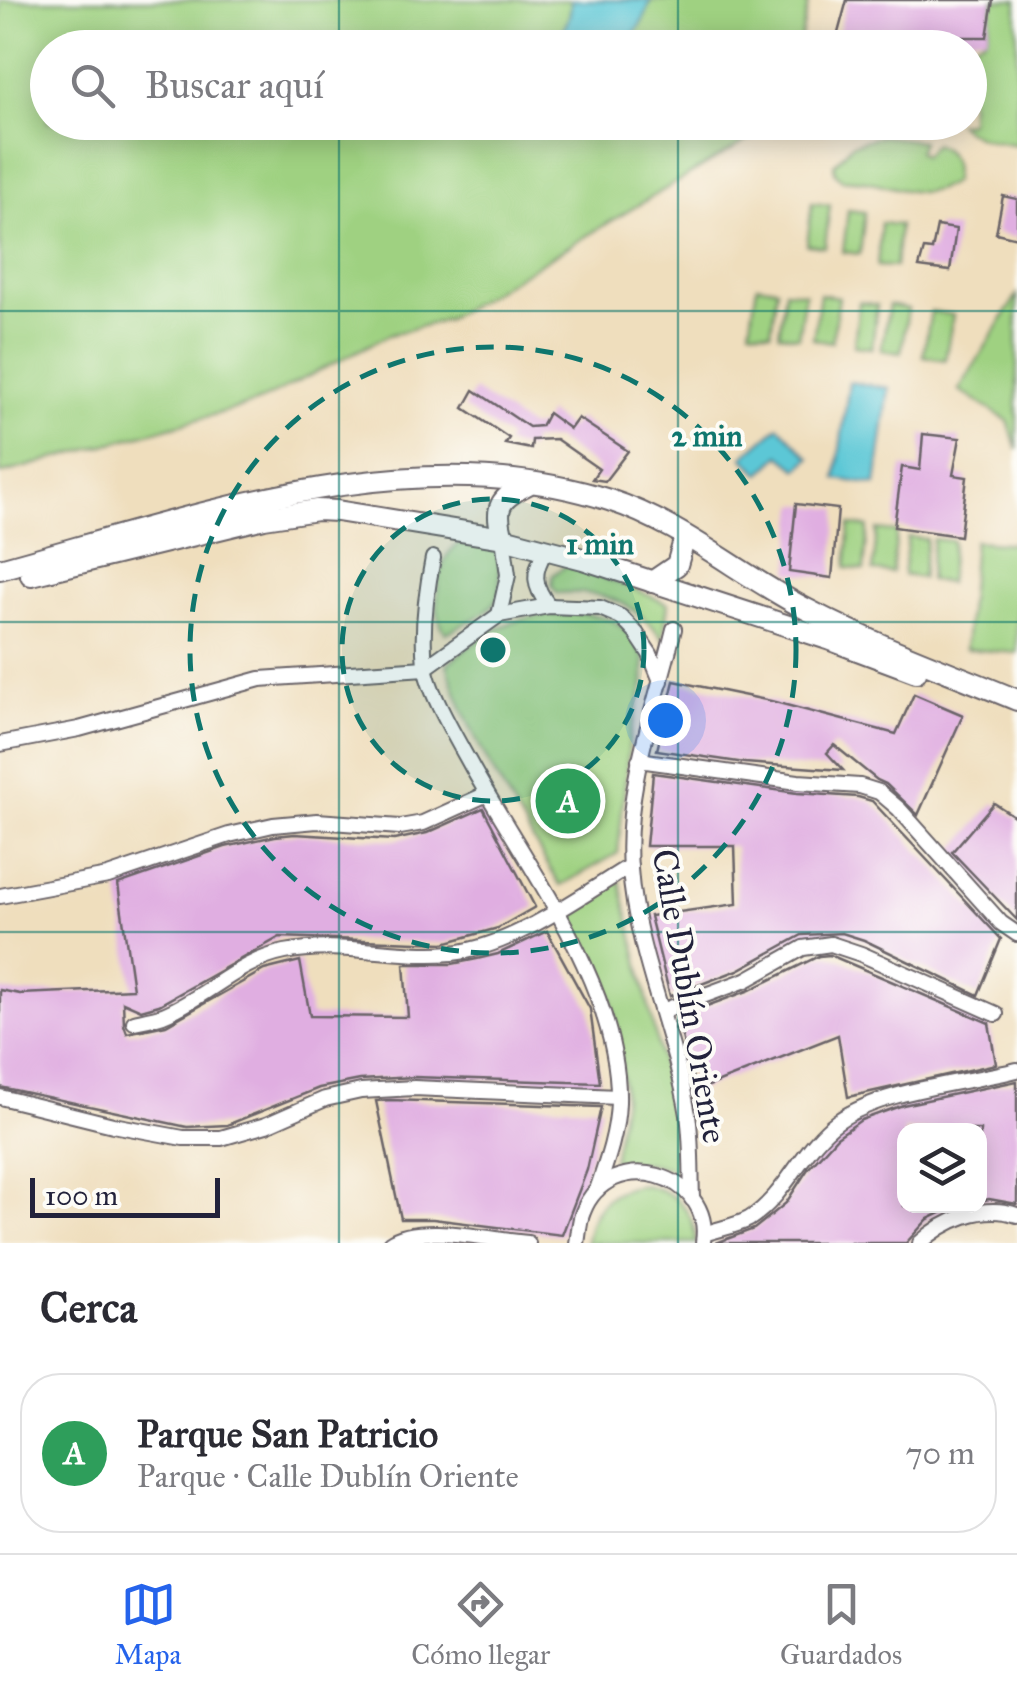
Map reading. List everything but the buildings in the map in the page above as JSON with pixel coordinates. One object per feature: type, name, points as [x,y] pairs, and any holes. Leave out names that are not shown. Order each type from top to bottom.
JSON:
[{"type":"main road","points":[[0,570],[260,499],[366,482],[424,478],[528,484],[609,500],[655,519],[807,610],[1017,700]]},
{"type":"main road","points":[[503,538],[498,522],[501,503],[507,495],[528,484]]},
{"type":"main road","points":[[0,583],[264,518],[317,510],[503,538],[546,550],[846,646],[1017,716]]},
{"type":"main road","points":[[652,582],[677,565],[685,537]]},
{"type":"street","points":[[500,614],[508,574],[503,538]]},
{"type":"street","points":[[546,550],[534,572],[536,586],[549,606]]},
{"type":"street","points":[[433,558],[424,616],[425,668],[487,794],[556,911],[606,1017],[618,1097],[610,1153],[583,1212],[577,1243]]},
{"type":"street","points":[[508,574],[534,572]]},
{"type":"street","points":[[0,744],[79,729],[260,680],[425,668],[500,614],[549,606],[600,608],[620,617],[636,633],[661,681]]},
{"type":"street","name":"Calle Dublín Oriente","points":[[674,629],[646,724],[630,866],[644,950],[688,1118],[692,1199],[704,1238]]},
{"type":"street","points":[[640,760],[798,782],[860,786],[879,792],[1002,923],[1017,934]]},
{"type":"street","points":[[0,896],[108,876],[229,835],[273,825],[317,821],[400,827],[423,823],[487,794]]},
{"type":"street","points":[[134,1022],[164,1014],[244,966],[282,952],[326,947],[455,953],[506,938],[630,866]]},
{"type":"street","points":[[662,1011],[746,980],[803,948],[831,944],[996,1014]]},
{"type":"street","points":[[704,1238],[747,1220],[768,1203],[814,1144],[837,1122],[873,1102],[1017,1070]]},
{"type":"street","points":[[0,1097],[183,1138],[221,1138],[266,1125],[325,1099],[361,1091],[414,1088],[618,1097]]},
{"type":"street","name":"Calle Dublín Oriente","points":[[596,1190],[621,1175],[646,1171],[668,1180],[692,1199]]},
{"type":"street","points":[[920,1243],[963,1216],[983,1211],[1017,1215]]},
{"type":"street","points":[[396,1239],[423,1231],[528,1243]]},
{"type":"green space","points":[[0,0],[802,0],[808,5],[803,30],[30,30],[30,140],[748,140],[445,320],[389,335],[256,403],[0,474]]},
{"type":"green space","points":[[993,0],[1017,0],[1017,145],[987,139],[987,37]]},
{"type":"green space","points":[[866,140],[922,141],[918,152],[923,156],[934,144],[951,158],[953,182],[939,189],[913,192],[842,180],[834,165],[852,144]]},
{"type":"green space","points":[[812,203],[830,205],[825,247],[807,245]]},
{"type":"green space","points":[[848,210],[865,212],[860,254],[843,252]]},
{"type":"green space","points":[[881,223],[899,225],[895,267],[877,266]]},
{"type":"green space","points":[[757,285],[777,288],[771,332],[750,329]]},
{"type":"green space","points":[[785,290],[805,293],[798,337],[779,334]]},
{"type":"green space","points":[[820,294],[839,297],[832,342],[813,339]]},
{"type":"green space","points":[[1017,295],[1017,450],[1008,421],[959,390]]},
{"type":"green space","points":[[859,302],[877,305],[872,348],[854,346]]},
{"type":"green space","points":[[889,305],[908,309],[901,353],[881,350]]},
{"type":"green space","points":[[931,311],[953,315],[945,360],[923,356]]},
{"type":"green space","points":[[850,525],[868,527],[864,570],[846,568]]},
{"type":"green space","points":[[877,530],[897,532],[892,573],[873,571]]},
{"type":"green space","points":[[908,537],[927,539],[922,578],[903,575]]},
{"type":"green space","points":[[933,539],[953,541],[948,583],[929,580]]},
{"type":"green space","points":[[974,541],[1017,544],[1017,653],[965,649]]},
{"type":"green space","points":[[460,542],[497,549],[500,584],[494,604],[446,633],[437,608],[438,588],[445,558]]},
{"type":"green space","points":[[567,565],[668,604],[663,639],[641,616],[617,601],[589,594],[557,593],[552,586],[553,575]]},
{"type":"green space","points":[[582,613],[613,620],[634,637],[644,659],[644,684],[630,735],[618,853],[560,886],[482,750],[447,664],[480,639],[509,624],[541,616]]},
{"type":"green space","points":[[620,880],[673,1113],[677,1170],[646,1163],[612,1166],[624,1097],[618,1034],[611,998],[567,911]]},
{"type":"green space","points":[[644,1185],[666,1192],[682,1204],[692,1221],[696,1243],[586,1243],[592,1220],[603,1202],[620,1190]]},
{"type":"water","points":[[571,0],[651,0],[637,30],[562,30]]},
{"type":"water","points":[[849,382],[889,388],[876,485],[836,479]]},
{"type":"water","points":[[779,426],[810,458],[798,469],[780,455],[760,474],[743,457]]},
{"type":"place","name":"Parque San Patricio","points":[[568,801]]}]
